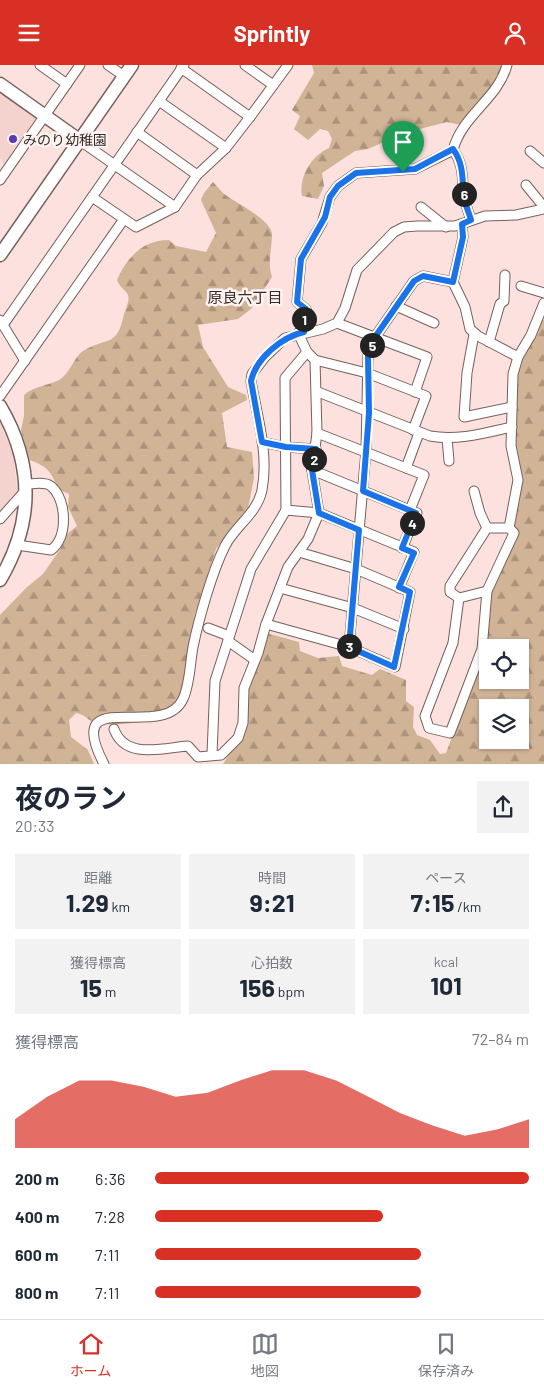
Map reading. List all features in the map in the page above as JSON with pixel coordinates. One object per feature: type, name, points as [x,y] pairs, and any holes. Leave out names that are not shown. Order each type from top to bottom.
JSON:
[{"type":"street","points":[[40,65],[67,84]]},
{"type":"street","points":[[3,176],[80,65]]},
{"type":"street","points":[[108,65],[124,76]]},
{"type":"street","points":[[0,255],[132,65]]},
{"type":"street","points":[[245,65],[273,85]]},
{"type":"street","points":[[92,197],[136,227],[176,207],[198,175],[226,148],[288,65]]},
{"type":"street","points":[[406,468],[426,396],[367,373],[315,360],[307,352],[301,333],[306,309],[297,302],[301,259],[325,217],[330,197],[338,186],[356,173],[415,169],[453,149],[460,129],[482,101],[496,89],[504,77],[507,65]]},
{"type":"street","points":[[25,361],[2,322],[182,67],[250,117]]},
{"type":"street","points":[[0,86],[176,207]]},
{"type":"street","points":[[159,101],[226,148]]},
{"type":"street","points":[[137,133],[198,175]]},
{"type":"street","points":[[453,149],[459,157],[464,180],[467,222],[453,282],[474,333],[466,373],[464,417],[512,407]]},
{"type":"street","points":[[530,151],[544,163]]},
{"type":"street","points":[[0,163],[3,176]]},
{"type":"street","points":[[104,764],[92,736],[93,727],[99,721],[114,717],[151,718],[164,715],[172,712],[182,700],[194,644],[222,553],[234,533],[252,512],[262,491],[262,442],[251,381],[252,374],[274,347],[285,338],[323,329],[337,323],[345,308],[357,270],[387,237],[404,227],[447,227],[485,215],[516,215],[544,208],[526,185]]},
{"type":"street","points":[[421,207],[447,227]]},
{"type":"street","points":[[0,396],[124,219]]},
{"type":"street","points":[[489,342],[500,304],[504,301],[505,275]]},
{"type":"street","points":[[349,647],[369,413],[368,356],[375,337],[418,277],[423,276],[453,282]]},
{"type":"street","points":[[521,287],[544,293]]},
{"type":"street","points":[[459,597],[453,643],[426,716],[429,728],[450,733],[482,649],[487,591],[514,533],[510,528],[518,480],[511,446],[511,391],[518,357],[531,335],[544,303]]},
{"type":"street","points":[[396,306],[434,323]]},
{"type":"street","points":[[337,323],[427,357],[415,392]]},
{"type":"street","points":[[474,333],[518,357]]},
{"type":"street","points":[[212,754],[215,681],[251,569],[286,510],[285,378],[307,352]]},
{"type":"street","points":[[114,729],[118,740],[132,749],[188,746],[198,761],[212,754],[221,755],[238,738],[243,723],[244,688],[266,624],[288,567],[308,539],[319,513],[312,470],[317,433],[318,392],[315,360]]},
{"type":"street","points":[[318,392],[416,431],[447,438],[468,437],[512,427]]},
{"type":"street","points":[[0,407],[18,442],[23,461],[26,487],[22,531],[0,580]]},
{"type":"street","points":[[317,433],[424,475],[410,510]]},
{"type":"street","points":[[447,438],[449,461]]},
{"type":"street","points":[[262,442],[286,447],[316,449]]},
{"type":"street","points":[[312,470],[416,513],[402,548]]},
{"type":"street","points":[[0,519],[26,487],[46,484],[52,487],[64,512],[64,522],[58,546],[51,550],[17,545]]},
{"type":"street","points":[[474,491],[480,513],[487,528]]},
{"type":"street","points":[[286,510],[319,513],[414,553],[399,587]]},
{"type":"street","points":[[487,528],[510,528]]},
{"type":"street","points":[[487,528],[450,586],[450,592],[459,597],[487,591]]},
{"type":"street","points":[[266,624],[349,647],[394,667],[404,629],[410,592],[356,569],[298,552]]},
{"type":"street","points":[[280,588],[353,608],[404,629]]},
{"type":"street","points":[[208,628],[228,639],[255,660]]},
{"type":"shaded area","name":"みのり幼稚園","points":[[4,93],[38,117],[38,120],[7,165],[4,165],[0,158],[0,95]]},
{"type":"shaded area","points":[[0,422],[13,455],[18,495],[0,514]]},
{"type":"green space","points":[[312,65],[503,65],[495,89],[472,108],[461,125],[447,122],[404,133],[368,149],[355,151],[322,173],[324,186],[318,199],[302,196],[302,181],[312,161],[329,148],[332,139],[328,131],[320,129],[308,140],[294,129],[300,116],[292,110],[314,73]]},
{"type":"green space","points":[[213,182],[225,195],[260,218],[270,229],[272,234],[270,266],[272,277],[251,309],[238,319],[198,325],[203,347],[228,387],[246,395],[247,400],[222,413],[227,447],[252,452],[254,478],[248,508],[216,549],[195,614],[180,701],[170,717],[131,723],[97,723],[76,713],[69,720],[71,737],[88,750],[94,764],[0,764],[0,615],[26,588],[43,574],[61,548],[63,537],[77,526],[68,507],[69,494],[57,489],[48,470],[30,460],[21,430],[24,416],[24,395],[59,380],[66,374],[83,351],[115,337],[121,325],[128,299],[127,293],[117,280],[126,264],[137,251],[151,243],[169,240],[176,246],[206,252],[216,233],[201,200]]},
{"type":"green space","points":[[541,319],[544,320],[544,764],[223,764],[239,739],[246,689],[266,633],[299,642],[300,651],[318,658],[339,656],[342,666],[372,675],[380,669],[406,680],[406,701],[414,707],[413,727],[417,735],[430,740],[440,754],[446,753],[466,700],[479,642],[479,689],[529,689],[529,639],[480,639],[490,592],[519,532],[514,525],[522,482],[515,441],[516,373]]},
{"type":"place","name":"みのり幼稚園","points":[[13,139]]},
{"type":"district","name":"原良六丁目","points":[[245,297]]},
{"type":"route","points":[[453,149],[459,157],[464,180],[464,197],[471,220],[462,224],[463,237],[453,282],[423,276],[418,277],[375,337],[368,356],[369,413],[363,491],[416,513],[402,548],[414,553],[399,587],[410,592],[404,629],[394,667],[349,647],[359,530],[319,513],[312,470],[316,449],[286,447],[262,442],[251,381],[252,374],[274,347],[285,338],[304,332],[303,323],[306,309],[297,302],[301,259],[325,217],[330,197],[338,186],[356,173],[374,171],[403,172],[415,169],[438,155],[453,149]]}]
